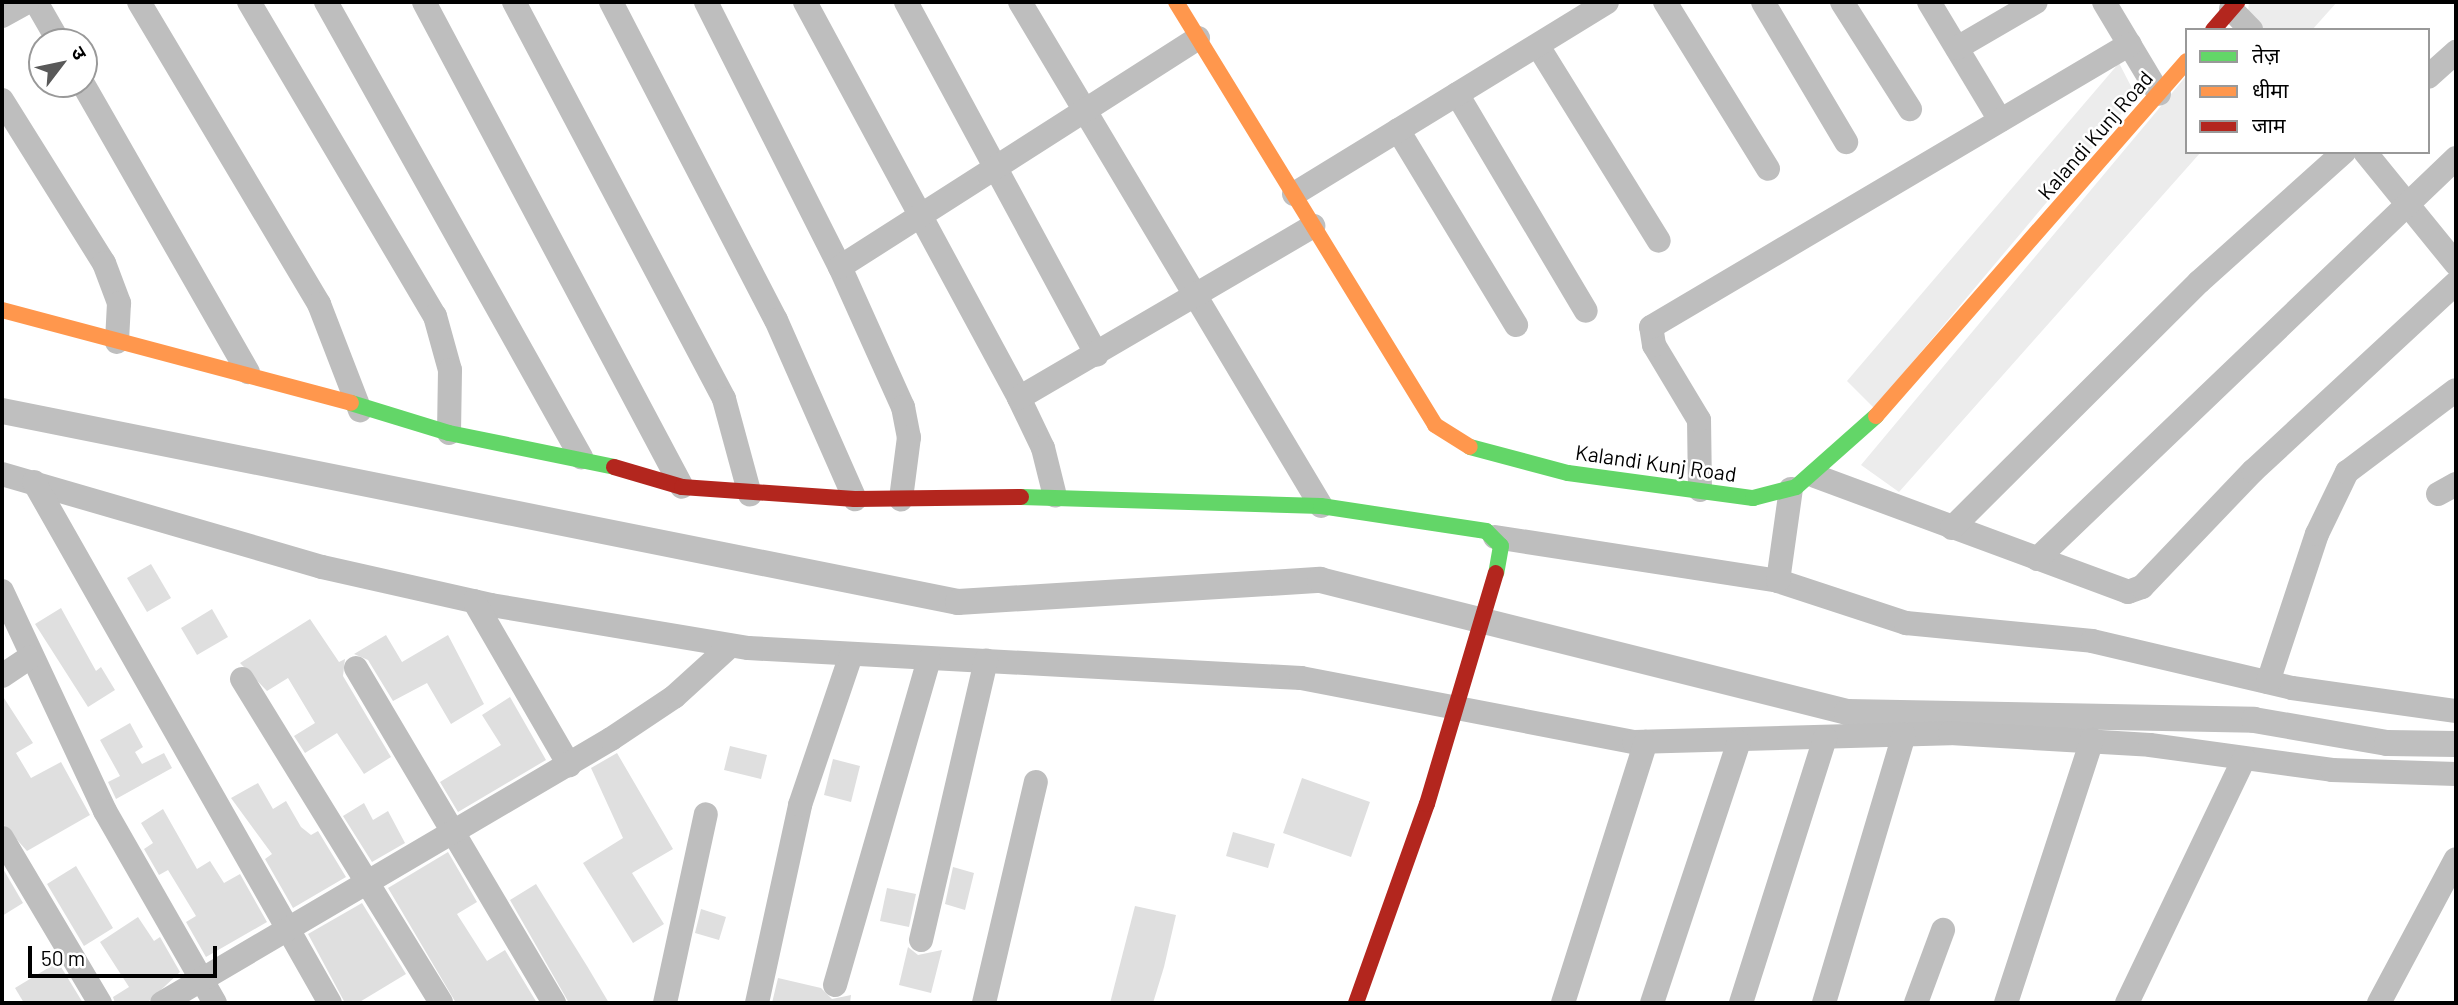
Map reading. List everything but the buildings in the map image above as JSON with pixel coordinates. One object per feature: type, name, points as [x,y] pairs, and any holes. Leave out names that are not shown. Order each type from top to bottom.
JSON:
[{"type":"street","points":[[2,16],[27,2]]},
{"type":"street","points":[[36,2],[51,28]]},
{"type":"street","points":[[139,2],[323,313],[360,410]]},
{"type":"street","points":[[249,2],[435,316],[450,370],[449,433]]},
{"type":"street","points":[[326,2],[581,457]]},
{"type":"street","points":[[424,2],[682,487]]},
{"type":"street","points":[[514,2],[724,399],[750,495]]},
{"type":"street","points":[[611,2],[776,320],[855,499]]},
{"type":"street","points":[[706,2],[840,267],[907,421],[901,499]]},
{"type":"street","points":[[805,2],[918,217],[1019,398],[1043,449],[1055,496]]},
{"type":"street","points":[[906,2],[993,169],[1097,355]]},
{"type":"street","points":[[1020,2],[1082,111],[1321,506]]},
{"type":"street","name":"Kalandi Kunj Road","points":[[1176,2],[1425,413],[1450,437],[1568,473],[1753,498],[1791,489],[1815,476],[1852,444],[2185,63]]},
{"type":"street","points":[[1294,194],[1607,2]]},
{"type":"street","points":[[1665,2],[1768,169]]},
{"type":"street","points":[[1763,2],[1846,142]]},
{"type":"street","points":[[1842,2],[1910,109]]},
{"type":"street","points":[[1929,2],[2000,120]]},
{"type":"street","points":[[1957,48],[2036,2]]},
{"type":"street","points":[[2104,2],[2159,94]]},
{"type":"street","points":[[2215,28],[2234,6],[2249,28]]},
{"type":"street","points":[[840,267],[1198,38]]},
{"type":"street","points":[[1700,491],[1699,420],[1654,345],[1651,327],[2130,44]]},
{"type":"street","points":[[1538,46],[1659,241]]},
{"type":"street","points":[[2430,75],[2456,52]]},
{"type":"street","points":[[1457,94],[1586,311]]},
{"type":"street","points":[[91,98],[248,372]]},
{"type":"street","points":[[2,100],[104,262],[119,303],[117,342]]},
{"type":"street","points":[[1398,130],[1516,326]]},
{"type":"street","points":[[1952,528],[2199,282],[2342,154]]},
{"type":"street","points":[[2367,154],[2456,264]]},
{"type":"street","points":[[2037,559],[2456,158]]},
{"type":"street","points":[[1019,398],[1195,299],[1313,226]]},
{"type":"street","points":[[1815,476],[2112,589],[2142,587],[2253,471],[2456,283]]},
{"type":"street","points":[[2,310],[117,342],[248,372],[360,410],[449,433],[581,457],[682,487],[750,495],[855,499],[1055,496],[1321,506],[1495,537],[1778,581],[1906,623],[2092,641],[2268,682],[2456,711]]},
{"type":"street","points":[[2268,682],[2317,534],[2347,472],[2456,390]]},
{"type":"street","points":[[2,474],[237,544],[474,601],[730,646],[929,660],[986,660],[1301,678],[1454,704],[1646,742],[1739,742],[1904,735],[2092,740],[2244,759],[2456,774]]},
{"type":"street","points":[[34,482],[330,1003]]},
{"type":"street","points":[[1778,581],[1791,489]]},
{"type":"street","points":[[1356,1003],[1423,816],[1465,666],[1491,591],[1500,559],[1495,537]]},
{"type":"street","points":[[2,591],[30,657],[105,811],[215,1003]]},
{"type":"street","points":[[474,601],[569,765]]},
{"type":"street","points":[[162,1003],[286,929],[455,835],[569,765],[674,697],[730,646]]},
{"type":"street","points":[[757,1003],[800,806],[851,655]]},
{"type":"street","points":[[2,676],[30,657]]},
{"type":"street","points":[[835,985],[929,660]]},
{"type":"street","points":[[921,940],[986,660]]},
{"type":"street","points":[[356,668],[554,1003]]},
{"type":"street","points":[[242,679],[441,1003]]},
{"type":"street","points":[[1824,1003],[1904,735]]},
{"type":"street","points":[[1741,1003],[1825,738]]},
{"type":"street","points":[[2006,1003],[2092,740]]},
{"type":"street","points":[[1563,1003],[1646,742]]},
{"type":"street","points":[[1652,1003],[1739,742]]},
{"type":"street","points":[[2127,1003],[2244,759]]},
{"type":"street","points":[[984,1003],[1035,782]]},
{"type":"street","points":[[665,1003],[706,814]]},
{"type":"street","points":[[2,838],[100,1003]]},
{"type":"street","points":[[2379,1003],[2456,859]]},
{"type":"street","points":[[1916,1003],[1943,930]]},
{"type":"shaded area","points":[[2249,2],[2337,2],[2314,28],[2246,28]]},
{"type":"shaded area","points":[[2119,63],[2136,96],[1874,408],[1847,381]]},
{"type":"shaded area","points":[[2185,77],[2185,154],[2199,154],[1899,492],[1861,465]]},
{"type":"waterway","points":[[2,411],[958,602],[1320,580],[1847,712],[2254,720],[2387,743],[2456,744]]},
{"type":"traffic: fast","points":[[351,403],[449,433],[614,467]]},
{"type":"traffic: fast","points":[[1470,447],[1568,473],[1753,498],[1796,487],[1876,416]]},
{"type":"traffic: fast","points":[[1021,497],[1321,506],[1486,531],[1501,546],[1496,573]]},
{"type":"traffic: slow","points":[[1176,2],[1435,425],[1470,447]]},
{"type":"traffic: slow","points":[[1876,416],[2185,63]]},
{"type":"traffic: slow","points":[[2,310],[351,403]]},
{"type":"traffic: jam","points":[[2215,28],[2237,2]]},
{"type":"traffic: jam","points":[[614,467],[682,487],[855,499],[1021,497]]},
{"type":"traffic: jam","points":[[1356,1003],[1427,804],[1496,573]]}]
